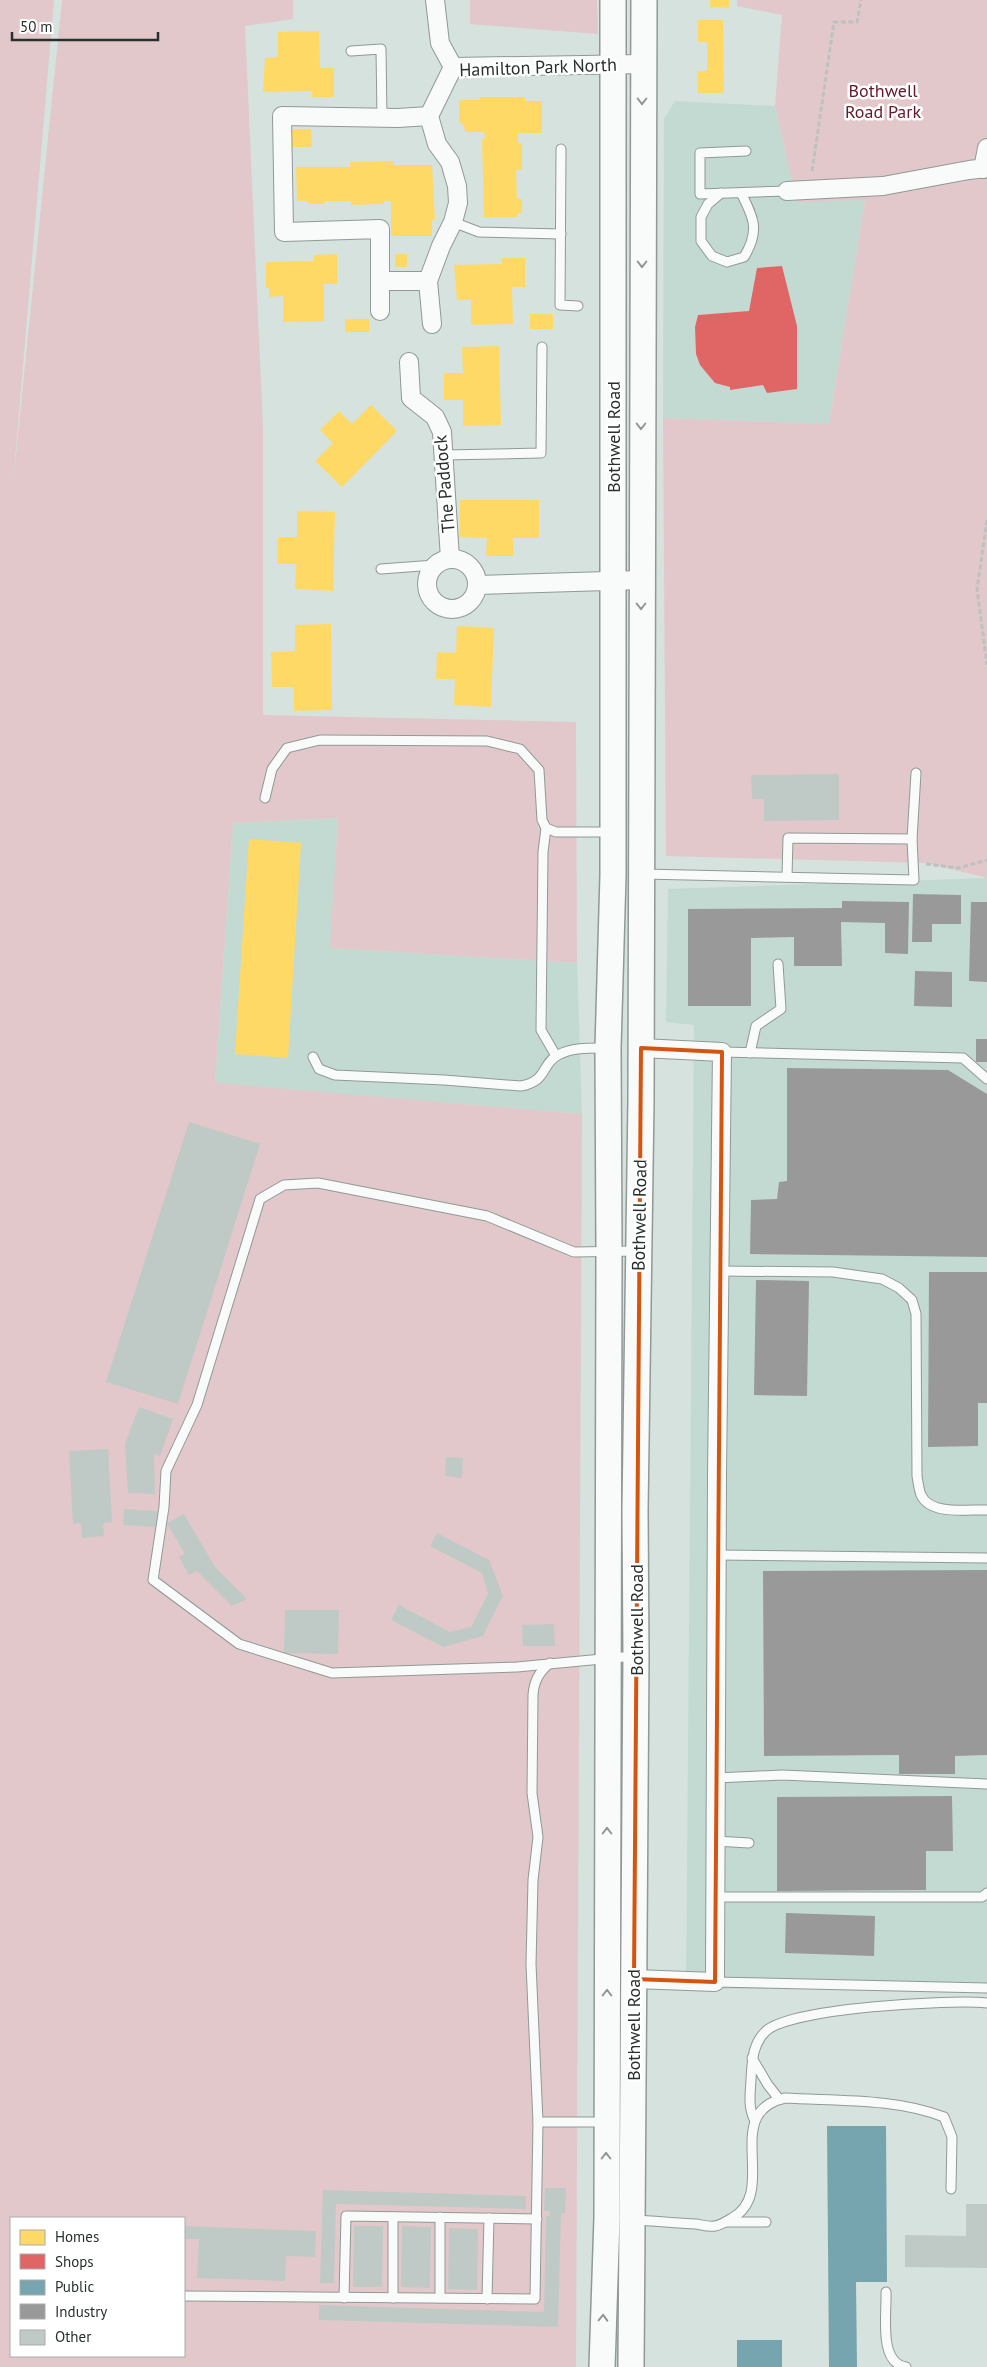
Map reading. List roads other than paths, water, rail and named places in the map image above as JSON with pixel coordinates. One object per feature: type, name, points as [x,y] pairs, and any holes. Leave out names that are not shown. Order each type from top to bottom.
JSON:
[{"type":"main road","name":"Bothwell Road","points":[[614,0],[612,63],[613,874],[608,1048],[606,2122],[620,2219],[631,2367]]},
{"type":"main road","name":"Bothwell Road","points":[[602,2367],[620,2219],[634,1979],[635,1500],[641,1048],[642,64],[644,0]]},
{"type":"main road","points":[[613,874],[640,874]]},
{"type":"main road","points":[[608,1048],[641,1048]]},
{"type":"street","points":[[436,0],[440,43],[453,67]]},
{"type":"street","name":"Hamilton Park North","points":[[428,116],[453,67],[642,64]]},
{"type":"street","points":[[380,311],[380,229],[284,232],[282,116],[382,118],[428,116],[437,144],[450,162],[457,186],[458,203],[453,222],[441,246],[428,281],[432,324]]},
{"type":"street","points":[[787,191],[883,186],[985,169],[987,148]]},
{"type":"street","points":[[380,281],[428,281]]},
{"type":"street","name":"The Paddock","points":[[409,362],[411,398],[435,417],[442,432],[444,455],[442,562],[430,572],[427,588],[430,596],[442,607],[450,609],[465,606],[472,600],[478,585]]},
{"type":"street","points":[[442,562],[459,560],[466,563],[476,577],[478,585],[641,580]]},
{"type":"street","points":[[634,1979],[715,1982],[722,1052],[641,1048]]},
{"type":"lane","points":[[351,51],[381,49],[382,118]]},
{"type":"lane","points":[[561,149],[560,305],[578,306]]},
{"type":"lane","points":[[746,152],[700,153],[700,194],[787,191]]},
{"type":"lane","points":[[721,193],[708,204],[701,217],[701,241],[712,256],[727,262],[744,257],[753,242],[753,216],[740,193]]},
{"type":"lane","points":[[453,222],[479,232],[561,234]]},
{"type":"lane","points":[[444,455],[541,453],[542,347]]},
{"type":"lane","points":[[382,569],[442,562]]},
{"type":"lane","points":[[265,798],[272,769],[288,748],[320,740],[487,742],[520,748],[539,770],[542,820],[546,828],[543,852],[541,1030],[556,1056]]},
{"type":"lane","points":[[640,874],[914,880],[912,839],[916,773]]},
{"type":"lane","points":[[546,828],[556,832],[612,832]]},
{"type":"lane","points":[[787,877],[788,838],[912,839]]},
{"type":"lane","points":[[750,1053],[756,1026],[781,1009],[778,964]]},
{"type":"lane","points":[[313,1057],[319,1069],[335,1075],[521,1086],[532,1084],[539,1079],[556,1056],[574,1049],[608,1048]]},
{"type":"lane","points":[[722,1052],[964,1058],[987,1079]]},
{"type":"lane","points":[[636,1656],[550,1664],[332,1673],[239,1644],[153,1580],[164,1507],[166,1471],[197,1405],[260,1199],[284,1185],[318,1183],[486,1216],[574,1252],[638,1251]]},
{"type":"lane","points":[[720,1271],[751,1273],[833,1272],[882,1279],[899,1288],[912,1300],[916,1314],[917,1476],[921,1494],[927,1503],[936,1508],[987,1510]]},
{"type":"lane","points":[[717,1555],[987,1558]]},
{"type":"lane","points":[[185,2296],[535,2299],[538,2122],[530,1964],[533,1880],[538,1837],[532,1793],[533,1695],[534,1682],[542,1669],[550,1664]]},
{"type":"lane","points":[[716,1778],[782,1775],[987,1784]]},
{"type":"lane","points":[[715,1841],[749,1843]]},
{"type":"lane","points":[[715,1896],[982,1897],[987,1893]]},
{"type":"lane","points":[[715,1982],[987,1988]]},
{"type":"lane","points":[[620,2219],[714,2226],[742,2213],[751,2196],[753,2180],[752,2139],[754,2121],[750,2112],[752,2057],[758,2041],[767,2029],[791,2020],[911,2003],[987,2003]]},
{"type":"lane","points":[[752,2057],[768,2085],[779,2099]]},
{"type":"lane","points":[[754,2121],[763,2110],[779,2099],[888,2104],[927,2110],[944,2117],[952,2137],[951,2189]]},
{"type":"lane","points":[[538,2122],[606,2122]]},
{"type":"lane","points":[[344,2298],[346,2216],[536,2219]]},
{"type":"lane","points":[[393,2217],[393,2298]]},
{"type":"lane","points":[[440,2218],[440,2298]]},
{"type":"lane","points":[[487,2299],[489,2218]]},
{"type":"lane","points":[[725,2222],[766,2222]]},
{"type":"lane","points":[[886,2292],[889,2356],[895,2363],[906,2367]]},
{"type":"park label","name":"Bothwell Road Park","points":[[883,100]]}]
